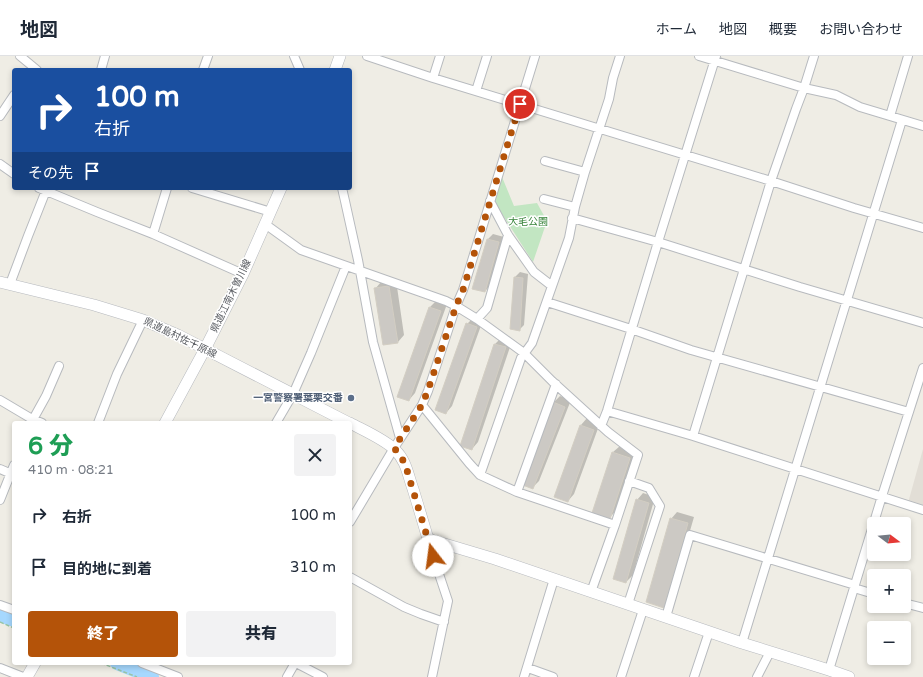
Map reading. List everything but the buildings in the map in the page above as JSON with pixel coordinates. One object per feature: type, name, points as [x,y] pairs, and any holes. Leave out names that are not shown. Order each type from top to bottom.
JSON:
[{"type":"main road","points":[[335,68],[340,56]]},
{"type":"main road","name":"県道江南木曽川線","points":[[166,421],[243,274],[280,190]]},
{"type":"main road","name":"県道島村佐千原線","points":[[5,283],[94,305],[143,320],[178,335],[346,421]]},
{"type":"main road","name":"県道島村佐千原線","points":[[352,424],[385,442],[394,448],[401,456],[406,464],[428,539]]},
{"type":"main road","points":[[428,539],[495,559],[742,644],[849,677]]},
{"type":"main road","points":[[27,677],[34,665]]},
{"type":"street","points":[[20,56],[32,68]]},
{"type":"street","points":[[102,68],[105,56]]},
{"type":"street","points":[[205,68],[208,56]]},
{"type":"street","points":[[294,56],[299,68]]},
{"type":"street","points":[[368,56],[433,78],[923,228]]},
{"type":"street","points":[[433,78],[440,56]]},
{"type":"street","points":[[476,91],[487,56]]},
{"type":"street","points":[[352,519],[400,438],[422,405],[428,390],[456,306],[463,290],[535,56]]},
{"type":"street","points":[[480,475],[521,358],[532,343],[569,238],[575,207],[620,56]]},
{"type":"street","points":[[699,56],[715,58],[804,88],[836,95],[860,107],[923,126]]},
{"type":"street","points":[[693,436],[771,181],[814,56]]},
{"type":"street","points":[[890,116],[908,56]]},
{"type":"street","points":[[601,426],[607,411],[715,58]]},
{"type":"street","points":[[0,116],[12,97]]},
{"type":"street","points":[[742,644],[902,120]]},
{"type":"street","points":[[545,161],[585,172]]},
{"type":"street","points":[[0,164],[12,173]]},
{"type":"street","points":[[5,283],[44,190]]},
{"type":"street","points":[[46,190],[153,234],[243,274]]},
{"type":"street","points":[[153,234],[166,190]]},
{"type":"street","points":[[198,190],[270,212]]},
{"type":"street","points":[[342,190],[360,271],[373,342],[400,438]]},
{"type":"street","points":[[544,199],[575,207]]},
{"type":"street","points":[[490,201],[508,235],[534,272],[552,286]]},
{"type":"street","points":[[572,218],[658,242],[923,323]]},
{"type":"street","points":[[265,224],[301,250],[446,300],[477,319],[524,353],[601,426],[638,455],[591,592]]},
{"type":"street","points":[[477,319],[487,308],[508,235]]},
{"type":"street","points":[[277,421],[292,394],[311,353],[346,266]]},
{"type":"street","points":[[547,302],[691,350],[909,412]]},
{"type":"street","points":[[99,421],[117,374],[143,320]]},
{"type":"street","points":[[0,400],[32,421],[46,396],[59,366]]},
{"type":"street","points":[[829,670],[923,368]]},
{"type":"street","points":[[517,492],[556,384]]},
{"type":"street","points":[[422,405],[480,475],[517,492],[615,525]]},
{"type":"street","points":[[607,411],[693,436],[923,510]]},
{"type":"street","points":[[0,469],[12,474],[0,500]]},
{"type":"street","points":[[628,604],[660,506],[649,488],[630,481]]},
{"type":"street","points":[[666,617],[690,535],[867,591]]},
{"type":"street","points":[[428,539],[448,601],[432,677]]},
{"type":"street","points":[[352,578],[404,607],[444,622]]},
{"type":"street","points":[[524,677],[554,579]]},
{"type":"street","points":[[911,604],[923,608]]},
{"type":"street","points":[[0,605],[12,609]]},
{"type":"street","points":[[621,677],[643,610]]},
{"type":"street","points":[[694,677],[709,632]]},
{"type":"street","points":[[757,677],[770,652]]},
{"type":"street","points":[[146,665],[178,677]]},
{"type":"street","points":[[287,677],[295,665]]},
{"type":"street","points":[[300,665],[323,677]]},
{"type":"street","points":[[0,668],[23,677]]},
{"type":"street","points":[[528,668],[554,677]]},
{"type":"path","points":[[0,622],[12,627]]},
{"type":"path","points":[[106,665],[137,677]]},
{"type":"shaded area","points":[[923,449],[923,507],[908,503]]},
{"type":"green space","name":"大毛公園","points":[[502,177],[514,206],[537,203],[547,221],[533,262],[493,200]]},
{"type":"waterway","points":[[0,615],[12,619]]},
{"type":"waterway","points":[[122,665],[152,677]]},
{"type":"place","name":"一宮警察署葉栗交番","points":[[351,398]]},
{"type":"route","points":[[433,556],[406,464],[394,448],[422,405],[428,390],[456,306],[463,290],[520,104]]}]
